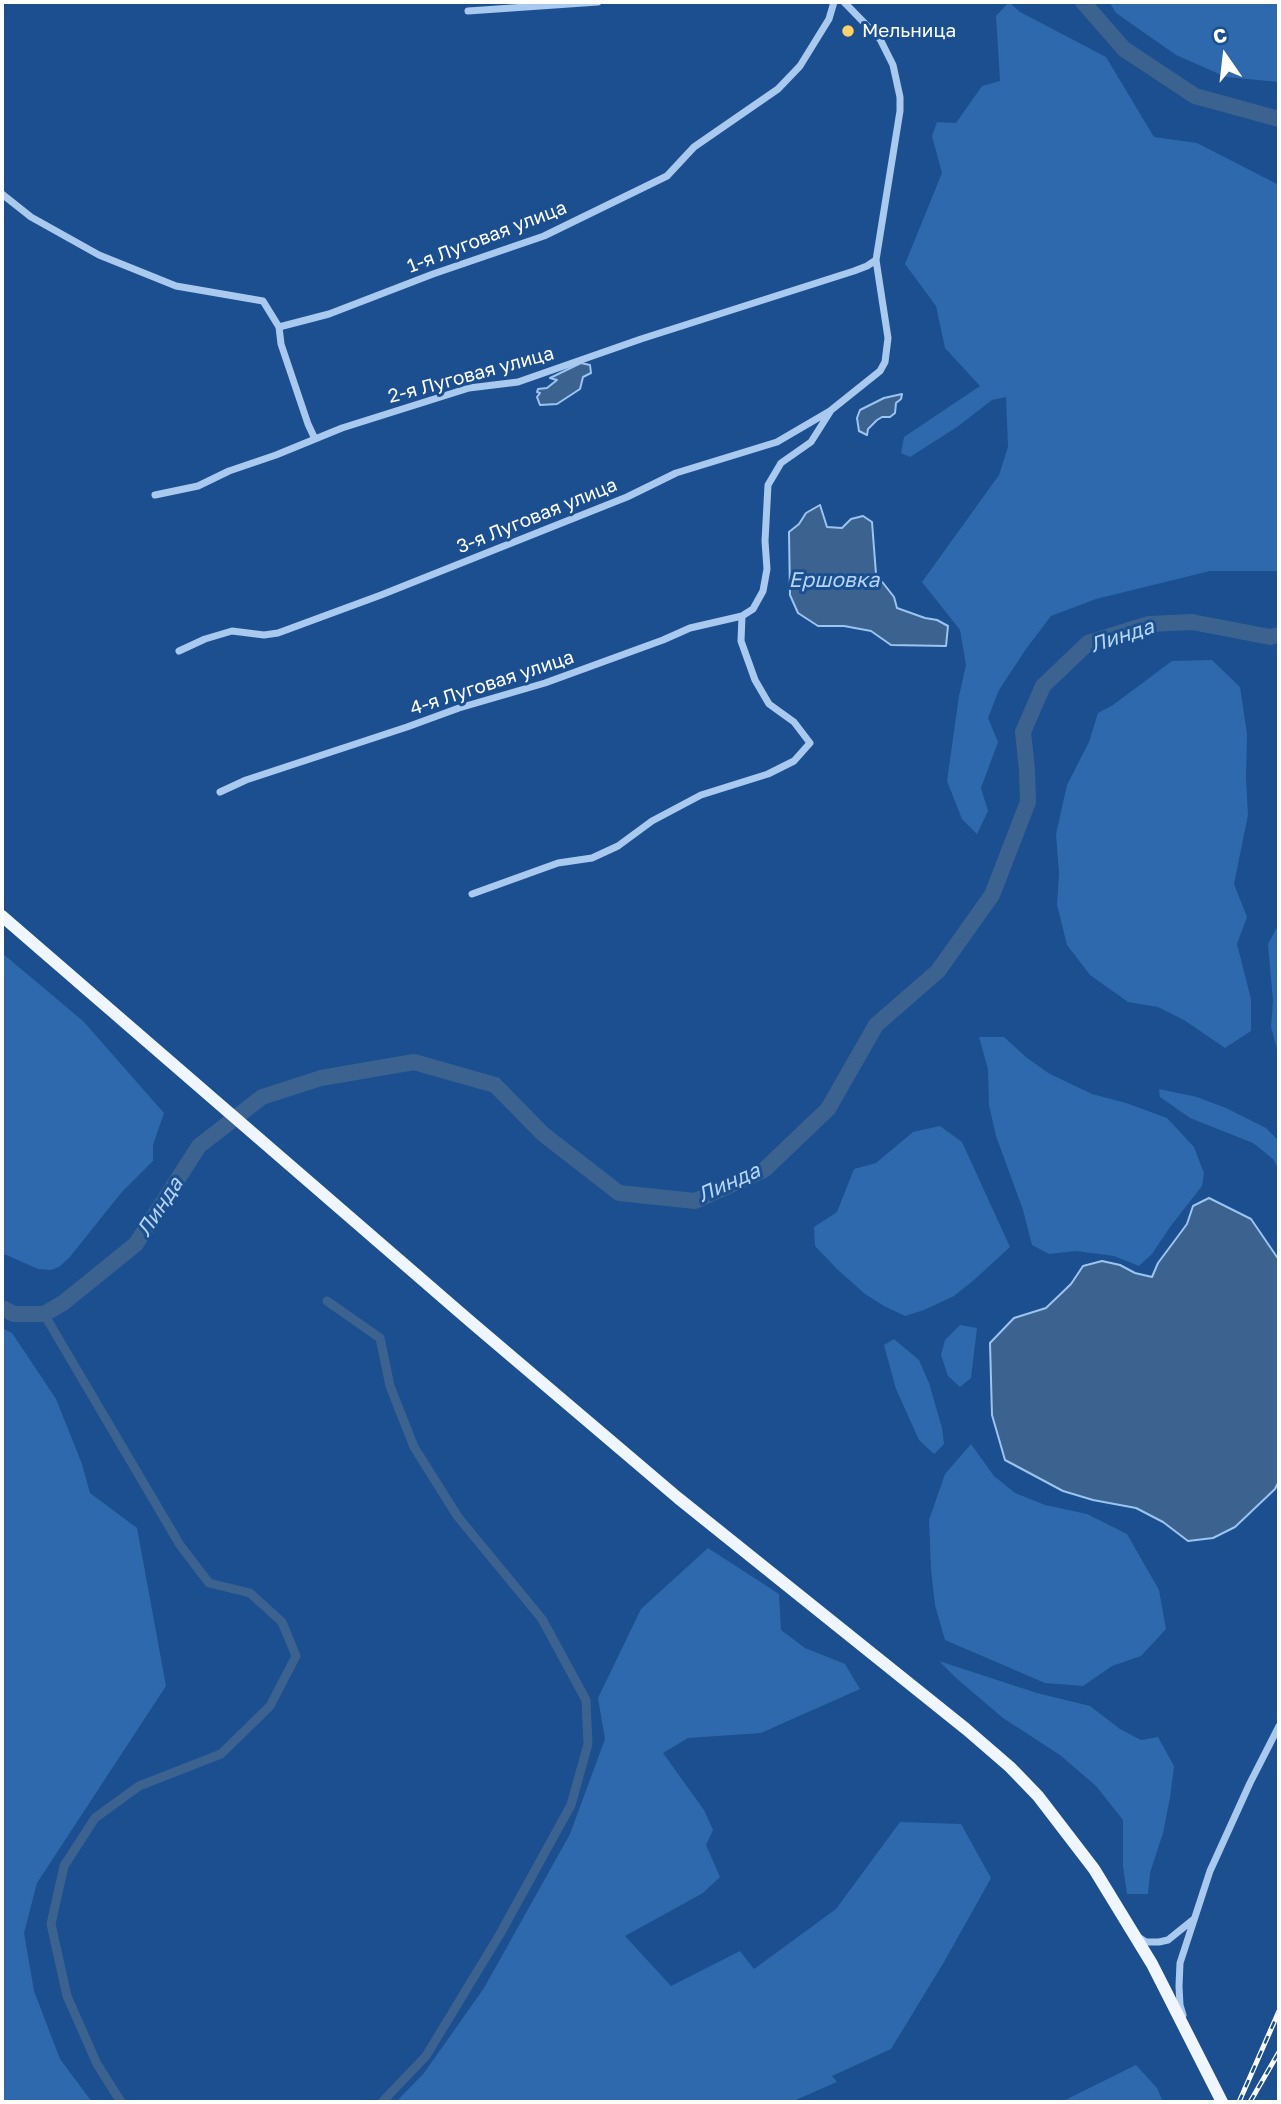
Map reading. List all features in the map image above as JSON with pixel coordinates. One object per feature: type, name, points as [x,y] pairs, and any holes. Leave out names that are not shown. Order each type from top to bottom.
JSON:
[{"type":"main road","points":[[2,916],[688,1506],[994,1753],[1038,1796],[1094,1869],[1134,1934],[1222,2102]]},
{"type":"street","points":[[468,11],[598,2]]},
{"type":"street","name":"1-я Луговая улица","points":[[279,327],[329,314],[433,274],[544,236],[667,176],[694,147],[778,89],[800,66],[829,19],[834,2]]},
{"type":"street","points":[[844,2],[880,39],[893,65],[900,97],[876,260]]},
{"type":"street","points":[[2,194],[31,217],[99,255],[176,285],[263,300],[279,327],[281,344],[315,439]]},
{"type":"street","name":"3-я Луговая улица","points":[[178,650],[232,631],[264,635],[278,633],[627,497],[676,473],[776,442],[830,411],[880,371],[885,362],[887,338],[876,260]]},
{"type":"street","name":"2-я Луговая улица","points":[[155,495],[198,486],[229,471],[315,439],[459,391],[478,386],[519,382],[641,339],[854,271],[876,260]]},
{"type":"street","points":[[472,894],[558,863],[592,858],[618,846],[652,821],[701,795],[768,774],[794,761],[810,743],[794,722],[769,704],[754,680],[741,641],[742,617],[753,609],[763,592],[767,569],[765,541],[768,485],[780,463],[811,442],[830,411]]},
{"type":"street","name":"4-я Луговая улица","points":[[220,792],[246,780],[459,708],[545,684],[690,628],[742,617]]},
{"type":"street","points":[[1188,2033],[1180,2005],[1180,1963],[1210,1871],[1279,1726]]},
{"type":"street","points":[[1134,1934],[1146,1942],[1168,1940],[1195,1919]]},
{"type":"shaded area","points":[[1009,2],[1020,12],[1106,57],[1154,137],[1197,143],[1279,185],[1279,571],[1210,571],[1096,599],[1051,616],[999,690],[988,718],[998,742],[981,788],[988,811],[977,834],[962,819],[947,781],[966,665],[960,630],[922,582],[999,475],[1008,447],[1006,397],[992,400],[957,427],[910,457],[901,453],[904,437],[980,386],[945,348],[936,306],[905,264],[942,173],[932,136],[937,122],[956,123],[982,86],[1000,81],[996,16]]},
{"type":"shaded area","points":[[1109,2],[1279,2],[1279,82],[1226,77],[1176,55],[1116,13]]},
{"type":"shaded area","points":[[1212,660],[1240,687],[1247,734],[1248,815],[1234,884],[1247,917],[1237,944],[1251,999],[1251,1031],[1225,1048],[1184,1020],[1158,1007],[1128,1002],[1090,975],[1067,945],[1057,905],[1059,873],[1056,834],[1067,785],[1089,742],[1098,713],[1172,661]]},
{"type":"shaded area","points":[[1279,924],[1279,1056],[1271,1027],[1273,1001],[1268,944]]},
{"type":"shaded area","points":[[2,953],[83,1021],[164,1113],[153,1145],[153,1161],[121,1193],[69,1258],[51,1270],[38,1269],[2,1253]]},
{"type":"shaded area","points":[[979,1037],[1004,1037],[1050,1074],[1092,1094],[1167,1118],[1194,1147],[1204,1173],[1202,1186],[1152,1254],[1139,1266],[1114,1256],[1076,1251],[1049,1254],[1032,1245],[1023,1210],[996,1136],[989,1105],[988,1069]]},
{"type":"shaded area","points":[[1159,1089],[1197,1097],[1266,1128],[1279,1141],[1279,1170],[1273,1159],[1253,1143],[1190,1118],[1160,1097]]},
{"type":"shaded area","points":[[940,1126],[962,1142],[1010,1247],[954,1296],[905,1316],[865,1294],[838,1270],[815,1246],[814,1227],[837,1212],[854,1169],[876,1163],[913,1132]]},
{"type":"shaded area","points":[[960,1325],[977,1328],[971,1378],[960,1387],[948,1376],[941,1355],[945,1340]]},
{"type":"shaded area","points":[[2,1328],[12,1333],[56,1399],[82,1464],[90,1493],[137,1528],[166,1686],[37,1883],[24,1933],[34,1991],[60,2059],[92,2102],[2,2102]]},
{"type":"shaded area","points":[[894,1339],[919,1360],[929,1383],[944,1444],[934,1454],[919,1440],[896,1389],[884,1345]]},
{"type":"shaded area","points":[[971,1444],[994,1476],[1015,1493],[1045,1505],[1087,1514],[1127,1534],[1159,1590],[1166,1629],[1141,1656],[1112,1666],[1083,1686],[1045,1683],[945,1640],[935,1605],[929,1520],[945,1474]]},
{"type":"shaded area","points":[[708,1548],[779,1594],[781,1630],[805,1648],[845,1664],[860,1689],[761,1733],[688,1738],[663,1753],[704,1810],[713,1830],[706,1845],[720,1877],[703,1893],[625,1936],[671,1986],[740,1951],[754,1969],[836,1909],[900,1822],[961,1824],[991,1878],[944,1962],[891,2049],[832,2076],[837,2082],[791,2102],[396,2102],[424,2073],[484,1988],[570,1834],[605,1739],[598,1698],[641,1609]]},
{"type":"shaded area","points":[[939,1661],[1037,1693],[1090,1706],[1120,1729],[1141,1740],[1158,1737],[1174,1766],[1163,1833],[1150,1873],[1148,1894],[1127,1894],[1123,1866],[1123,1820],[1096,1786],[1060,1755],[1003,1718]]},
{"type":"shaded area","points":[[1136,2065],[1157,2088],[1163,2102],[1061,2102]]},
{"type":"water","points":[[581,363],[590,365],[591,373],[583,377],[580,389],[557,404],[540,405],[538,389],[547,388],[557,380],[550,378]]},
{"type":"water","points":[[902,394],[896,403],[895,413],[877,420],[868,429],[867,435],[859,431],[857,418],[860,410],[884,398]]},
{"type":"water","name":"Ершовка","points":[[820,505],[827,527],[842,528],[851,519],[863,516],[872,522],[876,574],[894,597],[897,608],[948,626],[946,646],[891,645],[871,631],[844,626],[818,626],[798,613],[790,595],[789,532],[799,524],[806,513]]},
{"type":"water","points":[[1209,1198],[1251,1219],[1279,1260],[1279,1481],[1275,1489],[1235,1527],[1213,1538],[1188,1541],[1163,1522],[1136,1508],[1063,1491],[1005,1460],[992,1415],[990,1343],[1014,1318],[1046,1308],[1071,1284],[1083,1266],[1102,1261],[1152,1277],[1158,1263],[1187,1224],[1193,1206]]},
{"type":"waterway","name":"Линда","points":[[1083,2],[1124,49],[1195,96],[1279,119]]},
{"type":"waterway","name":"Линда","points":[[2,1308],[14,1314],[44,1314],[63,1303],[136,1244],[199,1146],[262,1097],[321,1078],[414,1062],[495,1085],[543,1134],[619,1193],[695,1201],[764,1170],[828,1109],[876,1025],[938,971],[992,895],[1028,802],[1023,732],[1043,686],[1088,643],[1149,624],[1192,622],[1270,637],[1279,635]]},
{"type":"waterway","points":[[327,1301],[380,1338],[390,1386],[414,1447],[458,1517],[542,1619],[586,1700],[588,1744],[571,1805],[500,1934],[426,2056],[382,2102]]},
{"type":"waterway","points":[[44,1314],[180,1545],[209,1583],[250,1593],[282,1622],[296,1656],[270,1706],[221,1754],[139,1786],[95,1818],[64,1866],[51,1924],[67,1996],[97,2064],[121,2102]]},
{"type":"railway","points":[[1239,2102],[1279,2011]]},
{"type":"railway","points":[[1250,2102],[1279,2052]]},
{"type":"place","name":"Мельница","points":[[848,31]]}]
